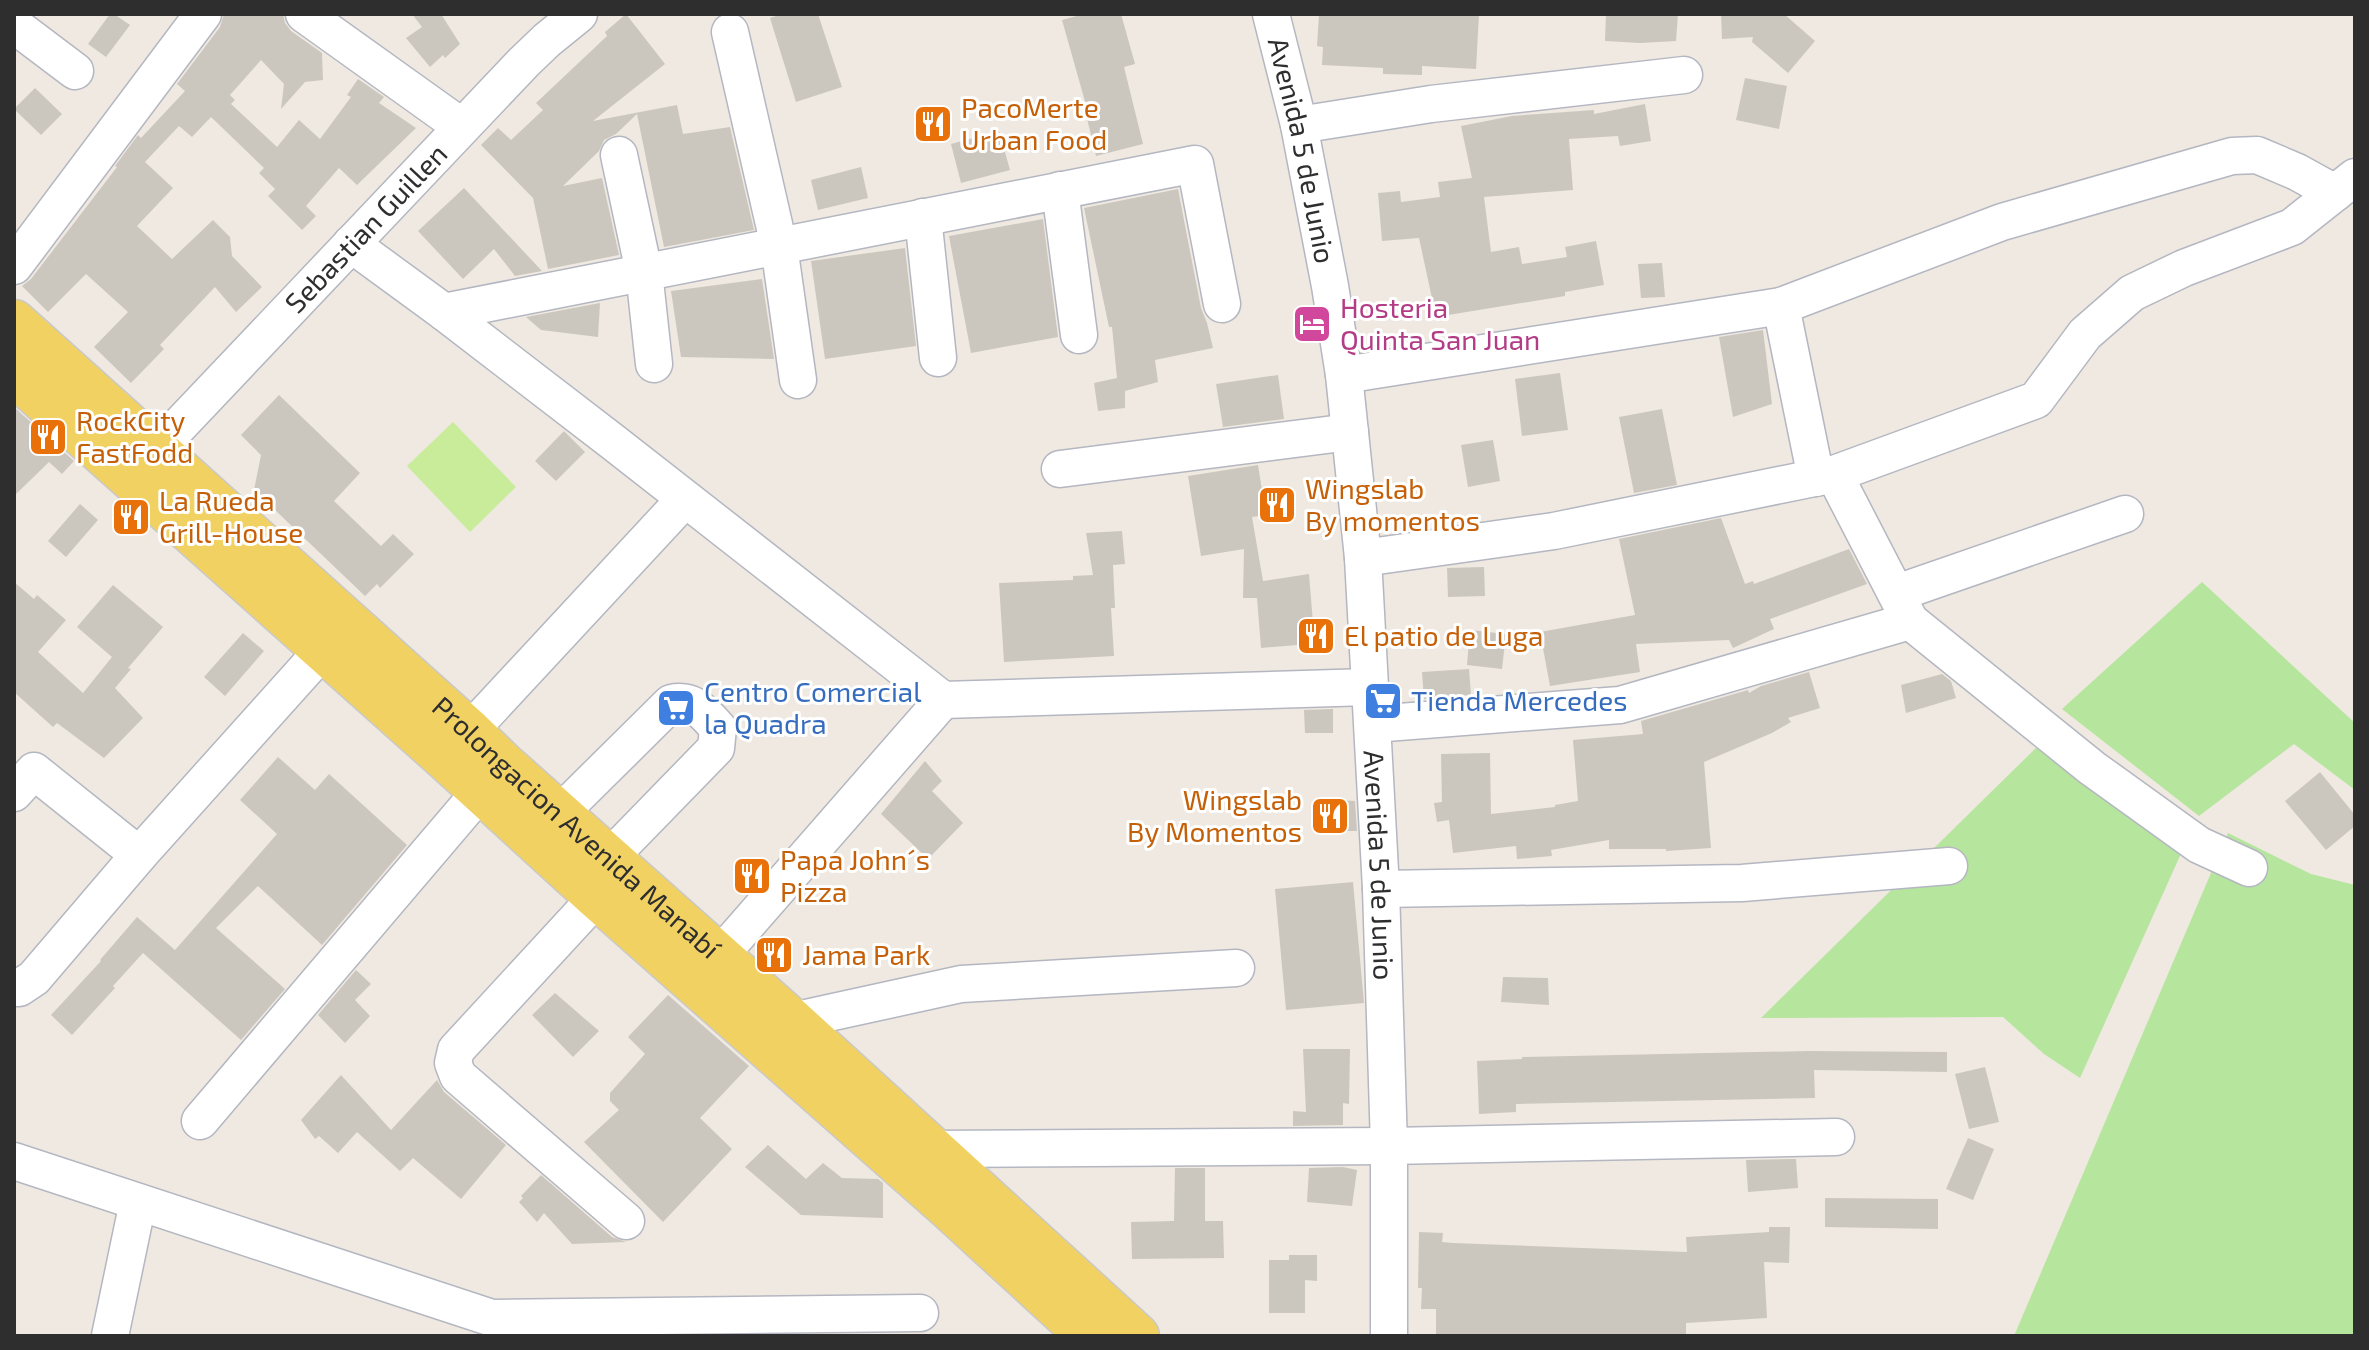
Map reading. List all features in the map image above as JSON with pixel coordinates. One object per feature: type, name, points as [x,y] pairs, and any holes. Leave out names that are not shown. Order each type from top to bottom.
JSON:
[{"type":"main road","name":"Prolongacion Avenida Manabí","points":[[14,322],[157,449],[491,778],[778,1032],[933,1149],[1137,1336]]},
{"type":"main road","name":"Prolongacion Avenida Manabí","points":[[14,374],[323,650],[456,744]]},
{"type":"main road","name":"Prolongacion Avenida Manabí","points":[[491,778],[559,814],[603,878]]},
{"type":"main road","name":"Prolongacion Avenida Manabí","points":[[778,1032],[947,1206],[1089,1336]]},
{"type":"street","points":[[14,266],[203,14]]},
{"type":"street","points":[[304,14],[462,127]]},
{"type":"street","name":"Sebastian Guillen","points":[[157,449],[462,127],[547,40],[579,14]]},
{"type":"street","name":"Avenida 5 de Junio","points":[[1271,14],[1299,125],[1330,286],[1344,375],[1363,558],[1381,889],[1389,1146],[1389,1336]]},
{"type":"street","points":[[14,25],[75,71]]},
{"type":"street","points":[[730,32],[779,246],[798,380]]},
{"type":"street","points":[[1299,125],[1431,104],[1684,75]]},
{"type":"street","points":[[619,155],[644,272],[654,364]]},
{"type":"street","points":[[1344,375],[1781,306],[2002,222],[2232,156],[2257,155],[2297,172],[2345,185]]},
{"type":"street","points":[[444,312],[1195,164],[1222,304]]},
{"type":"street","points":[[1363,558],[1554,531],[1825,476],[2036,400],[2085,334],[2132,293],[2184,268],[2292,227],[2345,185]]},
{"type":"street","points":[[1060,190],[1079,335]]},
{"type":"street","points":[[923,217],[938,358]]},
{"type":"street","points":[[351,244],[444,312],[943,700],[1369,687]]},
{"type":"street","points":[[1781,306],[1825,476],[1904,607],[2092,768],[2199,845],[2249,868]]},
{"type":"street","points":[[1060,469],[1350,432]]},
{"type":"street","points":[[456,744],[685,499]]},
{"type":"street","points":[[1373,724],[1620,705],[1904,607],[2125,514]]},
{"type":"street","points":[[14,988],[34,978],[139,855],[323,650]]},
{"type":"street","points":[[707,970],[943,700]]},
{"type":"street","points":[[559,814],[671,703],[681,701],[696,705],[718,728],[716,748],[456,1050],[453,1063],[458,1076],[626,1221]]},
{"type":"street","points":[[21,772],[139,855]]},
{"type":"street","points":[[200,1121],[491,778]]},
{"type":"street","points":[[1381,889],[1742,883],[1949,866]]},
{"type":"street","points":[[778,1032],[961,984],[1236,968]]},
{"type":"street","points":[[933,1149],[1389,1146],[1836,1137]]},
{"type":"street","points":[[14,1161],[138,1202],[476,1324],[920,1313]]},
{"type":"street","points":[[110,1336],[138,1202]]},
{"type":"street","points":[[1376,1336],[1390,1295]]},
{"type":"green space","points":[[453,422],[516,487],[470,532],[407,466]]},
{"type":"green space","points":[[2202,582],[2355,723],[2355,790],[2294,744],[2199,816],[2062,709]]},
{"type":"green space","points":[[2041,743],[2188,838],[2080,1078],[2044,1054],[2003,1017],[1761,1018]]},
{"type":"green space","points":[[2228,833],[2311,874],[2355,885],[2355,1336],[2014,1336]]},
{"type":"building","points":[[110,14],[130,25],[106,57],[88,44]]},
{"type":"building","points":[[224,14],[283,14],[291,31],[322,53],[323,80],[305,82],[281,109],[284,84],[261,60],[230,95],[235,100],[231,104],[277,147],[299,120],[320,139],[351,97],[347,95],[358,79],[384,97],[379,103],[416,128],[357,185],[339,168],[306,206],[316,216],[302,230],[268,196],[275,189],[259,173],[264,168],[211,117],[192,137],[179,126],[145,162],[173,188],[137,226],[172,259],[213,220],[230,237],[232,256],[262,287],[236,312],[215,287],[160,345],[164,349],[131,383],[94,347],[128,312],[86,274],[48,312],[22,286],[31,279],[138,135],[141,138],[185,91],[177,84],[220,27]]},
{"type":"building","points":[[412,14],[441,14],[460,44],[430,67],[406,38],[422,27]]},
{"type":"building","points":[[626,14],[665,64],[593,121],[677,105],[683,134],[730,127],[754,230],[664,247],[637,114],[616,134],[604,140],[599,151],[563,186],[602,178],[619,255],[548,269],[533,198],[481,145],[498,128],[511,140],[543,110],[536,103]]},
{"type":"building","points":[[782,14],[818,14],[842,87],[796,102],[770,18]]},
{"type":"building","points":[[1084,14],[1121,14],[1135,64],[1124,67],[1143,144],[1096,156],[1086,105],[1062,20]]},
{"type":"building","points":[[1319,14],[1479,14],[1476,69],[1422,66],[1422,75],[1383,74],[1383,68],[1322,65],[1323,47],[1317,46]]},
{"type":"building","points":[[1606,14],[1678,14],[1676,41],[1605,41]]},
{"type":"building","points":[[1721,14],[1784,14],[1815,41],[1788,73],[1752,42],[1753,37],[1722,39]]},
{"type":"building","points":[[1745,78],[1787,86],[1779,129],[1736,120]]},
{"type":"building","points":[[35,88],[62,114],[41,135],[14,109]]},
{"type":"building","points":[[1645,104],[1651,141],[1620,146],[1618,136],[1569,139],[1573,190],[1484,197],[1491,252],[1519,247],[1522,264],[1567,257],[1565,247],[1596,241],[1604,285],[1565,292],[1565,296],[1436,317],[1419,238],[1382,241],[1378,193],[1400,191],[1401,202],[1440,197],[1438,182],[1472,178],[1461,126],[1512,116],[1594,110],[1594,114]]},
{"type":"building","points":[[999,131],[1010,170],[961,183],[951,144]]},
{"type":"building","points":[[861,167],[868,198],[818,210],[811,180]]},
{"type":"building","points":[[464,188],[542,271],[515,276],[494,249],[463,279],[418,231]]},
{"type":"building","points":[[1178,189],[1201,308],[1213,348],[1155,360],[1158,382],[1125,391],[1125,408],[1098,411],[1094,383],[1117,378],[1112,327],[1109,327],[1084,208]]},
{"type":"building","points":[[1043,219],[1058,337],[971,353],[949,236]]},
{"type":"building","points":[[905,248],[916,346],[825,359],[811,261]]},
{"type":"building","points":[[1662,263],[1665,297],[1641,298],[1638,264]]},
{"type":"building","points":[[762,279],[774,359],[681,357],[671,291]]},
{"type":"building","points":[[600,303],[598,337],[541,330],[526,317]]},
{"type":"building","points":[[1763,330],[1772,404],[1733,417],[1719,337]]},
{"type":"building","points":[[1560,373],[1568,430],[1522,436],[1515,379]]},
{"type":"building","points":[[1278,375],[1284,419],[1223,427],[1216,384]]},
{"type":"building","points":[[279,395],[360,473],[334,501],[381,546],[393,534],[414,554],[380,588],[377,584],[365,596],[254,490],[261,455],[241,435]]},
{"type":"building","points":[[14,407],[74,461],[62,474],[49,462],[14,496]]},
{"type":"building","points":[[1662,409],[1677,485],[1634,493],[1619,417]]},
{"type":"building","points":[[564,431],[585,452],[556,481],[535,461]]},
{"type":"building","points":[[1493,440],[1500,481],[1468,487],[1461,445]]},
{"type":"building","points":[[1258,465],[1266,515],[1252,517],[1263,581],[1309,574],[1313,623],[1299,625],[1297,645],[1261,648],[1257,598],[1243,598],[1244,549],[1201,556],[1188,476]]},
{"type":"building","points":[[80,504],[98,520],[66,557],[48,541]]},
{"type":"building","points":[[1721,518],[1745,584],[1753,581],[1754,584],[1849,549],[1867,584],[1770,619],[1774,629],[1733,648],[1729,640],[1636,644],[1640,672],[1550,686],[1540,632],[1635,615],[1619,539]]},
{"type":"building","points":[[1122,531],[1125,564],[1113,565],[1115,608],[1111,608],[1114,656],[1004,662],[999,583],[1073,580],[1073,576],[1093,575],[1086,533]]},
{"type":"building","points":[[1484,567],[1485,596],[1448,597],[1447,568]]},
{"type":"building","points":[[14,582],[34,599],[37,595],[66,620],[38,652],[83,693],[112,657],[77,627],[113,585],[163,627],[115,688],[143,718],[104,758],[57,723],[53,727],[14,692]]},
{"type":"building","points":[[1470,630],[1506,634],[1502,669],[1467,665]]},
{"type":"building","points":[[243,633],[264,651],[225,696],[204,677]]},
{"type":"building","points":[[1469,669],[1471,695],[1424,699],[1422,672]]},
{"type":"building","points":[[1809,672],[1820,708],[1788,718],[1791,722],[1772,733],[1704,762],[1711,848],[1666,851],[1609,849],[1609,840],[1551,850],[1552,856],[1517,859],[1516,846],[1453,853],[1449,820],[1437,822],[1434,803],[1442,802],[1441,754],[1490,753],[1491,814],[1555,807],[1578,801],[1573,740],[1643,734],[1641,721],[1748,690],[1749,693],[1761,686]]},
{"type":"building","points":[[1942,674],[1951,681],[1956,698],[1906,713],[1901,685]]},
{"type":"building","points":[[1333,709],[1333,733],[1305,733],[1304,710]]},
{"type":"building","points":[[278,757],[315,790],[329,774],[407,845],[322,945],[258,886],[216,928],[285,989],[241,1040],[143,953],[72,1035],[51,1015],[137,917],[175,950],[277,834],[240,800]]},
{"type":"building","points":[[925,761],[942,781],[932,791],[963,823],[928,859],[881,814]]},
{"type":"building","points":[[2320,772],[2355,815],[2355,826],[2326,850],[2285,801]]},
{"type":"building","points":[[1338,800],[1355,801],[1357,831],[1338,831]]},
{"type":"building","points":[[1353,882],[1364,1003],[1286,1010],[1275,889]]},
{"type":"building","points":[[356,970],[371,984],[355,1000],[370,1016],[345,1043],[318,1015]]},
{"type":"building","points":[[1503,977],[1548,978],[1549,1005],[1501,1002]]},
{"type":"building","points":[[555,993],[599,1031],[573,1057],[532,1015]]},
{"type":"building","points":[[668,995],[749,1066],[700,1118],[732,1149],[663,1222],[584,1142],[619,1110],[610,1101],[610,1093],[645,1054],[628,1037]]},
{"type":"building","points":[[1303,1049],[1350,1049],[1349,1104],[1343,1103],[1343,1125],[1293,1126],[1293,1111],[1306,1112]]},
{"type":"building","points":[[1809,1051],[1947,1052],[1947,1072],[1814,1070],[1815,1098],[1516,1104],[1516,1112],[1479,1114],[1477,1061],[1522,1057]]},
{"type":"building","points":[[1985,1067],[1999,1122],[1969,1129],[1955,1074]]},
{"type":"building","points":[[341,1075],[391,1130],[437,1080],[444,1092],[506,1145],[461,1199],[413,1158],[400,1171],[357,1132],[338,1153],[319,1136],[315,1139],[301,1120]]},
{"type":"building","points":[[1968,1138],[1994,1149],[1973,1200],[1946,1189]]},
{"type":"building","points":[[768,1145],[806,1179],[823,1163],[842,1178],[878,1179],[883,1183],[883,1218],[801,1215],[745,1167]]},
{"type":"building","points":[[1796,1159],[1798,1188],[1748,1192],[1746,1160]]},
{"type":"building","points":[[1343,1167],[1357,1170],[1352,1206],[1307,1202],[1309,1168]]},
{"type":"building","points":[[1175,1168],[1205,1168],[1205,1221],[1223,1221],[1224,1258],[1132,1259],[1131,1222],[1174,1221]]},
{"type":"building","points":[[541,1175],[612,1237],[626,1242],[572,1244],[544,1213],[537,1222],[519,1202]]},
{"type":"building","points":[[1825,1198],[1938,1199],[1938,1229],[1825,1227]]},
{"type":"building","points":[[1769,1227],[1790,1227],[1789,1263],[1764,1262],[1767,1318],[1686,1323],[1686,1336],[1436,1336],[1436,1309],[1421,1309],[1422,1288],[1418,1288],[1419,1232],[1443,1233],[1442,1242],[1453,1243],[1687,1252],[1686,1237],[1769,1232]]},
{"type":"building","points":[[1289,1255],[1317,1255],[1317,1281],[1305,1280],[1305,1313],[1269,1313],[1269,1260],[1289,1260]]},
{"type":"place","name":"PacoMerte Urban Food","points":[[933,124]]},
{"type":"place","name":"Hosteria Quinta San Juan","points":[[1312,324]]},
{"type":"place","name":"RockCity FastFodd","points":[[48,437]]},
{"type":"place","name":"Wingslab By momentos","points":[[1277,505]]},
{"type":"place","name":"La Rueda Grill-House","points":[[131,517]]},
{"type":"place","name":"El patio de Luga","points":[[1316,636]]},
{"type":"place","name":"Tienda Mercedes","points":[[1383,701]]},
{"type":"place","name":"Centro Comercial la Quadra","points":[[676,708]]},
{"type":"place","name":"Wingslab By Momentos","points":[[1330,816]]},
{"type":"place","name":"Papa John´s Pizza","points":[[752,876]]},
{"type":"place","name":"Jama Park","points":[[774,955]]}]
